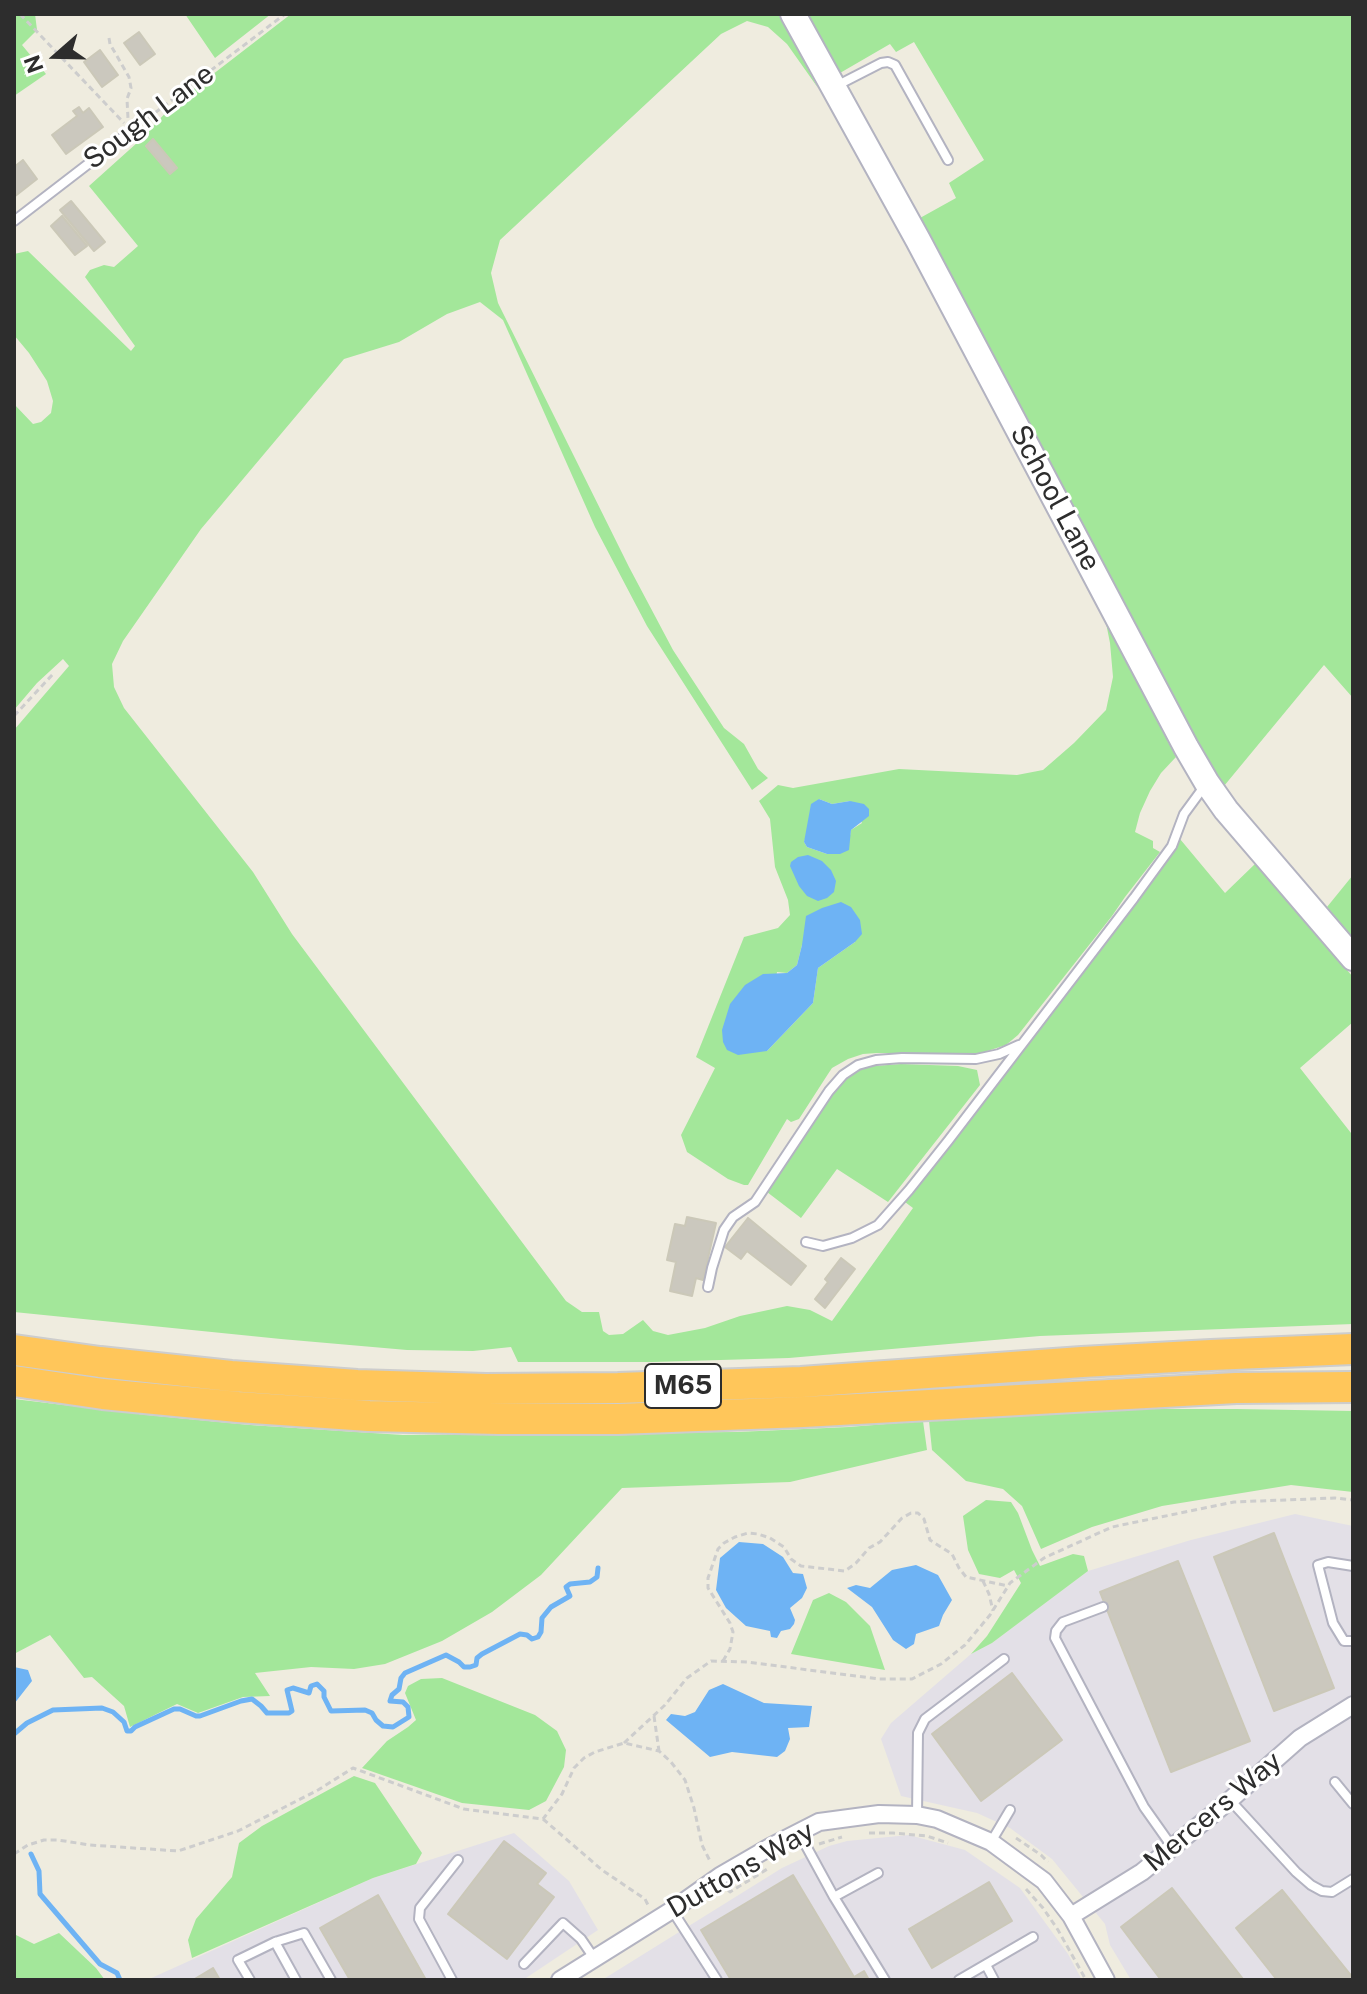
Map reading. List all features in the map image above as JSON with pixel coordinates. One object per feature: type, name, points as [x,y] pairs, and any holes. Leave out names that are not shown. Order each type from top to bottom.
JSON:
[{"type":"highway","name":"M65","points":[[14,1350],[231,1376],[357,1385],[486,1389],[801,1382],[1082,1362],[1353,1349]]},
{"type":"highway","name":"M65","points":[[14,1381],[103,1394],[238,1407],[369,1416],[499,1419],[618,1419],[850,1410],[1236,1388],[1353,1387]]},
{"type":"main road","name":"School Lane","points":[[793,14],[918,240],[1207,783],[1226,810],[1353,958]]},
{"type":"street","name":"Mercers Way","points":[[1071,1916],[1142,1872],[1300,1738],[1353,1705]]},
{"type":"street","name":"Duttons Way","points":[[560,1980],[770,1847],[819,1822],[879,1814],[937,1819],[991,1842],[1044,1881],[1071,1916],[1106,1980]]},
{"type":"lane","points":[[833,87],[881,63],[895,65],[948,160]]},
{"type":"lane","name":"Sough Lane","points":[[14,221],[133,130]]},
{"type":"lane","points":[[806,1242],[823,1246],[852,1238],[878,1225],[909,1190],[1134,898],[1172,846],[1184,814],[1207,783]]},
{"type":"lane","points":[[708,1287],[724,1230],[733,1217],[755,1202],[843,1075],[858,1065],[876,1060],[976,1059],[1011,1050],[1023,1042]]},
{"type":"lane","points":[[1353,1566],[1328,1562],[1318,1565],[1333,1623],[1344,1641],[1353,1641]]},
{"type":"lane","points":[[1103,1607],[1063,1622],[1055,1638],[1144,1807],[1173,1848]]},
{"type":"lane","points":[[917,1815],[918,1733],[925,1719],[1004,1659]]},
{"type":"lane","points":[[1335,1782],[1353,1804]]},
{"type":"lane","points":[[1230,1800],[1311,1885],[1332,1892],[1353,1879]]},
{"type":"lane","points":[[991,1842],[1010,1810]]},
{"type":"lane","points":[[798,1833],[885,1980]]},
{"type":"lane","points":[[452,1980],[419,1919],[420,1908],[458,1860]]},
{"type":"lane","points":[[834,1897],[878,1873]]},
{"type":"lane","points":[[672,1910],[717,1980]]},
{"type":"lane","points":[[524,1964],[563,1923],[581,1939],[594,1958]]},
{"type":"lane","points":[[250,1980],[238,1960],[275,1942],[304,1933],[331,1980]]},
{"type":"lane","points":[[959,1980],[1033,1937]]},
{"type":"lane","points":[[275,1942],[296,1980]]},
{"type":"lane","points":[[986,1965],[994,1980]]},
{"type":"path","points":[[20,14],[133,130]]},
{"type":"path","name":"Sough Lane","points":[[133,130],[285,14]]},
{"type":"path","points":[[109,38],[129,77],[131,88],[127,115],[133,130]]},
{"type":"path","points":[[14,716],[53,674]]},
{"type":"path","points":[[543,1819],[562,1794],[574,1768],[584,1758],[624,1743],[665,1705],[687,1678],[711,1661],[747,1662],[879,1679],[912,1679],[941,1664],[965,1645],[993,1611],[1008,1586],[1044,1558],[1112,1527],[1234,1502],[1353,1500]]},
{"type":"path","points":[[723,1661],[730,1649],[733,1632],[708,1588],[708,1578],[718,1549],[735,1537],[748,1533],[770,1538],[784,1547],[791,1559],[801,1566],[845,1571],[880,1542],[902,1518],[918,1513],[924,1519],[930,1540],[952,1554],[966,1577],[1008,1586]]},
{"type":"path","points":[[983,1581],[993,1611]]},
{"type":"path","points":[[654,1716],[659,1751]]},
{"type":"path","points":[[624,1743],[659,1751],[685,1780],[708,1859]]},
{"type":"path","points":[[14,1854],[44,1840],[178,1851],[238,1831],[318,1790],[353,1768],[464,1809],[543,1819],[602,1870],[645,1899],[657,1919]]},
{"type":"path","points":[[867,1833],[927,1836],[955,1845]]},
{"type":"path","points":[[829,1840],[842,1836]]},
{"type":"path","points":[[730,1892],[777,1864]]},
{"type":"path","points":[[1022,1884],[1058,1930],[1086,1980]]},
{"type":"shaded area","points":[[1295,1514],[1353,1526],[1353,1980],[1131,1980],[1110,1945],[1105,1924],[1052,1859],[1010,1828],[977,1813],[901,1796],[881,1739],[891,1723],[971,1654],[992,1643],[1088,1571],[1191,1540]]},
{"type":"shaded area","points":[[514,1833],[569,1881],[598,1930],[523,1980],[147,1980],[373,1878]]},
{"type":"shaded area","points":[[909,1835],[965,1850],[1020,1888],[1068,1954],[1082,1980],[602,1980],[782,1868],[847,1841]]},
{"type":"green space","points":[[14,14],[35,14],[37,30],[22,45],[46,74],[14,96]]},
{"type":"green space","points":[[185,14],[271,14],[215,58]]},
{"type":"green space","points":[[291,14],[779,14],[818,88],[787,44],[768,27],[747,21],[721,34],[500,240],[491,273],[498,303],[673,650],[724,728],[744,744],[758,769],[768,778],[752,790],[647,626],[595,527],[503,320],[480,302],[447,314],[399,342],[344,359],[201,529],[123,641],[112,664],[114,687],[124,708],[253,872],[292,934],[566,1301],[582,1312],[599,1312],[603,1331],[609,1335],[623,1334],[643,1320],[653,1331],[668,1335],[787,1306],[810,1310],[832,1321],[913,1208],[905,1202],[1180,839],[1225,893],[1255,864],[1353,977],[1353,1022],[1300,1068],[1353,1132],[1353,1324],[1040,1336],[789,1358],[518,1362],[511,1347],[473,1351],[407,1350],[14,1312],[14,730],[69,666],[63,659],[14,710],[14,404],[33,424],[41,422],[51,413],[53,401],[47,381],[14,335],[14,254],[28,251],[131,351],[135,346],[85,277],[90,270],[104,265],[114,267],[138,246],[89,186],[173,105]]},
{"type":"green space","points":[[808,14],[1353,14],[1353,698],[1324,665],[1224,786],[1204,758],[920,218],[956,198],[949,183],[984,160],[914,42],[896,52],[890,44],[840,73]]},
{"type":"green space","points":[[1106,623],[1176,757],[1150,791],[1135,832],[1153,841],[1153,848],[1160,852],[1018,1035],[1006,1045],[981,1053],[877,1053],[848,1059],[832,1068],[799,1119],[791,1122],[787,1119],[748,1185],[728,1179],[687,1152],[681,1135],[715,1068],[696,1057],[744,937],[778,928],[790,915],[788,900],[775,867],[770,819],[759,801],[778,785],[793,788],[899,769],[1017,775],[1043,770],[1106,710],[1113,677]],"holes":[[[819,799],[832,804],[850,801],[862,823],[851,830],[849,841],[827,854],[807,847],[804,842]],[[855,942],[818,968],[813,1003],[767,1051],[777,972],[787,973],[797,965],[802,945]]]},
{"type":"green space","points":[[1353,875],[1353,938],[1327,907]]},
{"type":"green space","points":[[874,1066],[958,1066],[977,1070],[980,1085],[888,1202],[837,1169],[801,1218],[767,1192],[848,1075]]},
{"type":"green space","points":[[14,1399],[250,1425],[403,1435],[737,1432],[923,1421],[927,1450],[790,1482],[622,1488],[541,1575],[492,1612],[442,1641],[385,1664],[354,1669],[311,1667],[255,1673],[270,1696],[243,1697],[198,1713],[177,1704],[130,1727],[124,1706],[92,1677],[84,1678],[50,1635],[14,1654]]},
{"type":"green space","points":[[1108,1409],[1353,1411],[1353,1492],[1291,1485],[1162,1506],[1092,1527],[1041,1549],[1022,1506],[1003,1489],[966,1481],[932,1450],[929,1421]]},
{"type":"green space","points":[[986,1500],[1011,1502],[1040,1566],[1073,1554],[1084,1556],[1088,1571],[992,1643],[971,1654],[987,1636],[1021,1583],[1014,1570],[1000,1578],[979,1574],[968,1550],[963,1516]]},
{"type":"green space","points":[[829,1593],[846,1602],[870,1626],[885,1670],[791,1654],[813,1600]]},
{"type":"green space","points":[[442,1678],[535,1715],[557,1731],[566,1750],[564,1767],[546,1801],[529,1810],[462,1803],[362,1768],[387,1741],[416,1720],[405,1693],[408,1686],[421,1679]]},
{"type":"green space","points":[[354,1776],[375,1783],[422,1853],[416,1864],[373,1878],[192,1958],[188,1940],[196,1919],[232,1877],[239,1843],[262,1826]]},
{"type":"green space","points":[[59,1933],[105,1980],[14,1980],[14,1934],[34,1944]]},
{"type":"water","points":[[819,799],[832,804],[850,801],[864,804],[869,809],[869,816],[851,830],[849,850],[827,854],[807,847],[804,842],[811,804]]},
{"type":"water","points":[[808,855],[822,861],[836,881],[834,892],[818,901],[807,896],[799,886],[790,866],[798,857]]},
{"type":"water","points":[[841,902],[851,907],[860,920],[862,934],[818,968],[813,1003],[767,1051],[738,1055],[727,1050],[722,1030],[730,1004],[745,985],[763,974],[787,973],[797,965],[806,916]]},
{"type":"water","points":[[739,1542],[763,1544],[783,1557],[793,1573],[803,1574],[807,1588],[802,1598],[790,1608],[794,1624],[790,1629],[781,1631],[777,1638],[771,1637],[770,1631],[746,1626],[726,1608],[716,1590],[720,1558]]},
{"type":"water","points":[[916,1565],[938,1575],[952,1600],[939,1626],[916,1634],[914,1644],[906,1649],[893,1640],[872,1607],[847,1588],[856,1585],[870,1588],[892,1570]]},
{"type":"water","points":[[14,1667],[28,1670],[32,1681],[14,1704]]},
{"type":"water","points":[[723,1684],[764,1703],[812,1706],[809,1727],[788,1728],[790,1739],[785,1751],[777,1757],[732,1752],[710,1757],[666,1720],[671,1714],[685,1716],[695,1712],[709,1690]]},
{"type":"building","points":[[139,32],[155,54],[140,65],[124,43]]},
{"type":"building","points":[[100,50],[118,75],[102,87],[84,62]]},
{"type":"building","points":[[79,107],[83,113],[89,108],[103,127],[66,154],[52,135],[77,116],[73,111]]},
{"type":"building","points":[[153,139],[177,168],[170,174],[146,146]]},
{"type":"building","points":[[23,160],[37,179],[14,197],[14,167]]},
{"type":"building","points":[[71,201],[105,242],[94,251],[60,210]]},
{"type":"building","points":[[62,216],[87,246],[75,255],[51,226]]},
{"type":"building","points":[[687,1217],[716,1223],[703,1280],[696,1278],[692,1296],[670,1291],[676,1262],[667,1260],[675,1224],[685,1226]]},
{"type":"building","points":[[748,1218],[806,1266],[791,1285],[747,1251],[741,1259],[725,1247]]},
{"type":"building","points":[[841,1258],[855,1269],[825,1308],[815,1299]]},
{"type":"building","points":[[1274,1533],[1334,1688],[1274,1711],[1214,1557]]},
{"type":"building","points":[[1178,1561],[1250,1741],[1171,1772],[1100,1592]]},
{"type":"building","points":[[1012,1673],[1062,1740],[981,1801],[932,1734]]},
{"type":"building","points":[[504,1841],[546,1873],[537,1884],[554,1897],[507,1959],[448,1914]]},
{"type":"building","points":[[793,1875],[854,1977],[864,1971],[869,1980],[731,1980],[701,1930]]},
{"type":"building","points":[[989,1882],[1012,1921],[932,1968],[909,1929]]},
{"type":"building","points":[[1172,1888],[1243,1979],[1161,1980],[1121,1927]]},
{"type":"building","points":[[1282,1890],[1353,1980],[1277,1980],[1236,1928]]},
{"type":"building","points":[[378,1895],[426,1980],[350,1980],[320,1928]]},
{"type":"building","points":[[213,1968],[220,1980],[193,1980]]},
{"type":"waterway","points":[[14,1734],[27,1723],[53,1710],[102,1708],[113,1712],[124,1722],[127,1731],[174,1709],[200,1716],[252,1699],[267,1713],[289,1713],[292,1711],[287,1690],[293,1688],[309,1693],[311,1686],[317,1684],[324,1691],[331,1711],[365,1710],[372,1713],[383,1726],[393,1727],[409,1717],[408,1707],[403,1702],[390,1701],[405,1673],[446,1655],[464,1667],[470,1667],[476,1665],[477,1658],[482,1654],[520,1634],[532,1639],[538,1637],[542,1618],[551,1607],[570,1596],[566,1587],[590,1582],[597,1577],[598,1568]]},
{"type":"waterway","points":[[31,1854],[39,1871],[40,1894],[100,1964],[117,1973],[120,1980]]}]
